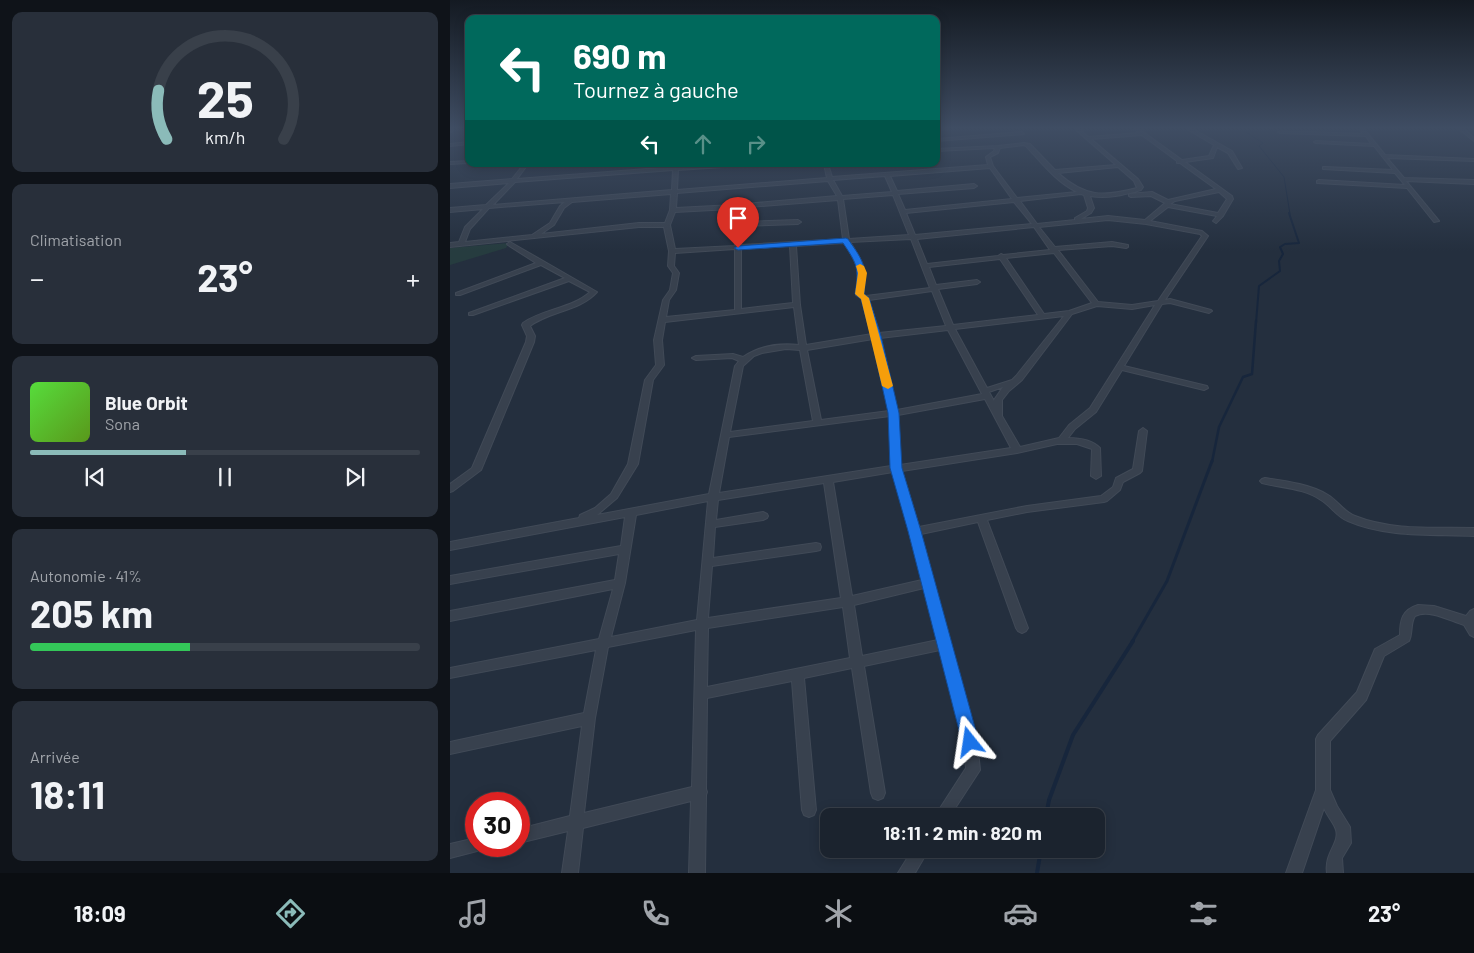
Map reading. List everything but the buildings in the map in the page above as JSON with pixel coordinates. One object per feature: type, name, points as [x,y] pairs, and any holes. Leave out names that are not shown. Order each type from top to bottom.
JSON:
[{"type":"street","points":[[462,244],[466,228],[489,207],[522,170]]},
{"type":"street","points":[[450,186],[633,170]]},
{"type":"street","points":[[577,521],[598,510],[614,496],[634,464],[650,380],[660,365],[658,340],[666,300],[673,290],[676,277],[676,273],[671,268],[670,263],[672,251],[667,225],[673,210],[676,170]]},
{"type":"street","points":[[828,170],[840,198],[846,241],[858,259],[862,273],[860,294],[865,298],[876,336],[894,413],[896,468],[915,531],[970,742],[972,770],[947,808]]},
{"type":"street","points":[[450,210],[942,170]]},
{"type":"street","points":[[994,170],[1096,304]]},
{"type":"street","points":[[1051,170],[1079,193]]},
{"type":"street","points":[[1053,172],[1077,170]]},
{"type":"street","points":[[1118,196],[1140,187],[1136,180],[1123,170]]},
{"type":"street","points":[[1190,170],[1230,197],[1216,222]]},
{"type":"street","points":[[1356,170],[1397,172],[1436,221]]},
{"type":"street","points":[[887,174],[950,328],[1017,450]]},
{"type":"street","points":[[1402,178],[1474,183]]},
{"type":"street","points":[[1319,182],[1409,187]]},
{"type":"street","points":[[673,210],[734,207],[974,186]]},
{"type":"street","points":[[1146,222],[1168,204],[1220,190]]},
{"type":"street","points":[[902,212],[1079,193],[1118,196],[1152,194],[1168,204],[1221,215]]},
{"type":"street","points":[[1072,221],[1089,212],[1091,208],[1087,195]]},
{"type":"street","points":[[450,489],[476,470],[530,342],[531,336],[526,325],[538,317],[593,294],[592,290],[569,279],[510,244],[532,237],[552,224],[565,204],[575,200]]},
{"type":"street","points":[[734,207],[738,248],[738,311]]},
{"type":"street","points":[[672,251],[914,237],[1108,218],[1146,222],[1202,233],[1205,236],[1160,301],[1093,410],[1072,427],[1062,440]]},
{"type":"street","points":[[736,224],[798,222]]},
{"type":"street","points":[[450,245],[639,225],[667,225]]},
{"type":"street","points":[[924,266],[1112,244],[1126,246]]},
{"type":"street","points":[[793,245],[797,305],[817,422]]},
{"type":"street","points":[[1001,256],[1042,316]]},
{"type":"street","points":[[458,294],[541,263]]},
{"type":"street","points":[[471,314],[569,279]]},
{"type":"street","points":[[865,298],[977,282]]},
{"type":"street","points":[[697,873],[702,624],[713,497],[739,366],[743,360],[750,354],[774,348],[788,346],[803,348],[876,336],[1070,313],[1096,304],[1132,307],[1160,301],[1170,301],[1209,311]]},
{"type":"street","points":[[662,320],[797,305]]},
{"type":"street","points":[[998,416],[998,400],[1006,389],[1019,378],[1070,313]]},
{"type":"street","points":[[696,358],[732,356],[743,360]]},
{"type":"street","points":[[1120,367],[1204,388]]},
{"type":"street","points":[[726,435],[894,413],[986,393],[1019,378]]},
{"type":"street","points":[[915,531],[1027,509],[1104,499],[1116,488],[1119,480],[1137,470],[1143,431]]},
{"type":"street","points":[[450,546],[713,497],[1017,450],[1062,440],[1081,441],[1096,448],[1096,476]]},
{"type":"street","points":[[828,480],[878,793]]},
{"type":"street","points":[[1265,481],[1297,488],[1324,497],[1350,518],[1365,523],[1401,529],[1474,532]]},
{"type":"street","points":[[570,873],[589,718],[603,645],[620,583],[631,513]]},
{"type":"street","points":[[711,524],[763,516]]},
{"type":"street","points":[[981,518],[1022,628]]},
{"type":"street","points":[[708,563],[816,547]]},
{"type":"street","points":[[450,580],[626,549]]},
{"type":"street","points":[[450,616],[620,583]]},
{"type":"street","points":[[450,672],[603,645],[702,624],[846,602],[928,583]]},
{"type":"street","points":[[1294,873],[1323,790],[1322,739],[1362,696],[1379,652],[1405,638],[1407,618],[1412,611],[1423,608],[1472,622]]},
{"type":"street","points":[[701,694],[944,644]]},
{"type":"street","points":[[798,675],[809,810]]},
{"type":"street","points":[[450,748],[589,718]]},
{"type":"street","points":[[1323,790],[1332,811],[1343,827],[1344,843],[1333,860],[1335,873]]},
{"type":"street","points":[[530,833],[700,792]]},
{"type":"street","points":[[450,851],[465,848]]},
{"type":"street","points":[[906,873],[916,858]]},
{"type":"green space","points":[[509,243],[506,248],[450,265],[450,248]]},
{"type":"waterway","points":[[1278,170],[1284,177],[1290,214]]},
{"type":"waterway","points":[[1256,323],[1259,286],[1280,271],[1279,261],[1283,254],[1280,247],[1285,244],[1299,243],[1289,213]]},
{"type":"waterway","points":[[1212,462],[1219,427],[1243,377],[1252,374],[1256,321]]},
{"type":"waterway","points":[[1132,642],[1167,581],[1212,461]]},
{"type":"waterway","points":[[1048,808],[1073,735],[1133,641]]},
{"type":"waterway","points":[[1037,873],[1040,858]]},
{"type":"slow traffic","points":[[860,266],[862,284],[859,290],[860,294],[865,298],[888,386]]},
{"type":"route","points":[[738,248],[846,241],[858,259],[862,273],[862,284],[859,290],[860,294],[865,298],[876,336],[894,413],[896,468],[915,531],[970,742]]}]
